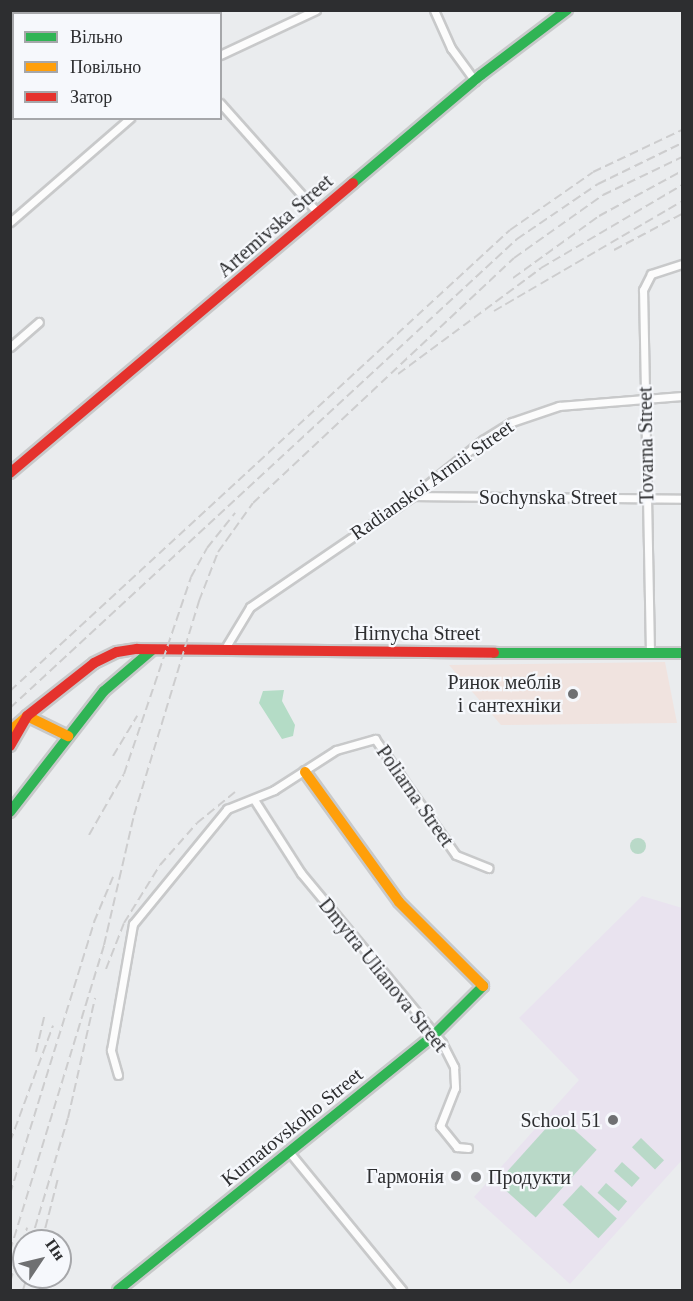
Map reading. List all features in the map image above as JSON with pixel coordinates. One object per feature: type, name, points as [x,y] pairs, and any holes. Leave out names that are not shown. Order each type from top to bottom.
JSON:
[{"type":"main road","name":"Artemivska Street","points":[[10,473],[317,212],[475,81],[567,10]]},
{"type":"main road","name":"Hirnycha Street","points":[[10,731],[94,663],[117,652],[224,650],[682,653]]},
{"type":"main road","points":[[10,812],[14,802],[104,691],[151,651]]},
{"type":"main road","points":[[10,746],[27,716],[54,726],[68,736]]},
{"type":"main road","name":"Kurnatovskoho Street","points":[[118,1290],[435,1034],[484,987],[399,902],[305,772]]},
{"type":"street","points":[[222,54],[316,10]]},
{"type":"street","points":[[434,10],[451,48],[475,81]]},
{"type":"street","points":[[222,105],[317,212]]},
{"type":"street","points":[[10,222],[128,120]]},
{"type":"street","name":"Tovarna Street","points":[[650,652],[645,398],[646,280],[662,268],[682,264]]},
{"type":"street","points":[[10,347],[39,322]]},
{"type":"street","name":"Radianskoi Armii Street","points":[[224,650],[250,607],[413,496],[483,440],[533,412],[645,398],[682,396]]},
{"type":"street","name":"Sochynska Street","points":[[413,496],[682,499]]},
{"type":"street","name":"Poliarna Street","points":[[305,772],[336,750],[375,739],[456,855],[488,868]]},
{"type":"street","points":[[118,1075],[111,1050],[127,939],[143,909],[221,814],[255,801],[305,772]]},
{"type":"street","name":"Dmytra Ulianova Street","points":[[255,801],[300,873],[435,1034],[454,1067],[454,1095],[440,1126],[457,1147],[468,1148]]},
{"type":"street","points":[[290,1152],[402,1290]]},
{"type":"shaded area","name":"Ринок меблів і сантехніки","points":[[665,662],[677,723],[501,725],[449,665]]},
{"type":"shaded area","name":"School 51","points":[[642,896],[682,908],[682,1160],[570,1284],[474,1197],[579,1080],[519,1018]]},
{"type":"green space","points":[[284,690],[282,701],[295,725],[293,736],[282,739],[259,703],[263,691]]},
{"type":"green space","points":[[635,838],[641,838],[646,846],[644,852],[635,854],[630,849],[630,843]]},
{"type":"green space","points":[[558,1115],[597,1150],[536,1217],[497,1183]]},
{"type":"green space","points":[[641,1138],[664,1160],[655,1170],[632,1147]]},
{"type":"green space","points":[[622,1162],[640,1178],[632,1187],[614,1171]]},
{"type":"green space","points":[[606,1183],[627,1201],[619,1211],[597,1193]]},
{"type":"green space","points":[[581,1185],[617,1218],[598,1238],[563,1205]]},
{"type":"railway","points":[[10,691],[510,230],[593,172],[682,130]]},
{"type":"railway","points":[[10,708],[517,239],[598,184],[682,143]]},
{"type":"railway","points":[[10,1251],[104,945],[134,815],[199,601],[218,552],[253,503],[514,258],[603,195],[682,157]]},
{"type":"railway","points":[[513,278],[599,216],[682,171]]},
{"type":"railway","points":[[398,374],[541,268],[682,185]]},
{"type":"railway","points":[[494,311],[682,201]]},
{"type":"railway","points":[[614,250],[682,214]]},
{"type":"railway","points":[[89,835],[124,774],[191,577],[207,548],[235,513]]},
{"type":"railway","points":[[113,756],[137,716]]},
{"type":"railway","points":[[106,969],[124,923],[160,865],[197,823],[235,792]]},
{"type":"railway","points":[[10,1194],[94,922],[113,877]]},
{"type":"railway","points":[[35,1229],[68,1118],[95,998]]},
{"type":"railway","points":[[36,1052],[45,1013]]},
{"type":"railway","points":[[10,1142],[53,1026]]},
{"type":"railway","points":[[45,1229],[58,1178]]},
{"type":"railway","points":[[10,1282],[27,1228]]},
{"type":"traffic: fast","points":[[353,183],[481,75],[567,10]]},
{"type":"traffic: fast","points":[[10,812],[104,691],[151,651]]},
{"type":"traffic: fast","points":[[494,653],[682,653]]},
{"type":"traffic: fast","points":[[118,1290],[435,1034],[483,986]]},
{"type":"traffic: slow","points":[[10,731],[27,716],[68,736]]},
{"type":"traffic: slow","points":[[305,772],[399,902],[483,986]]},
{"type":"traffic: jam","points":[[10,473],[353,183]]},
{"type":"traffic: jam","points":[[10,746],[27,716],[94,663],[117,652],[137,649],[494,653]]},
{"type":"place","name":"Ринок меблів і сантехніки","points":[[573,694]]},
{"type":"place","name":"School 51","points":[[613,1120]]},
{"type":"place","name":"Гармонія","points":[[456,1176]]},
{"type":"place","name":"Продукти","points":[[476,1177]]}]
